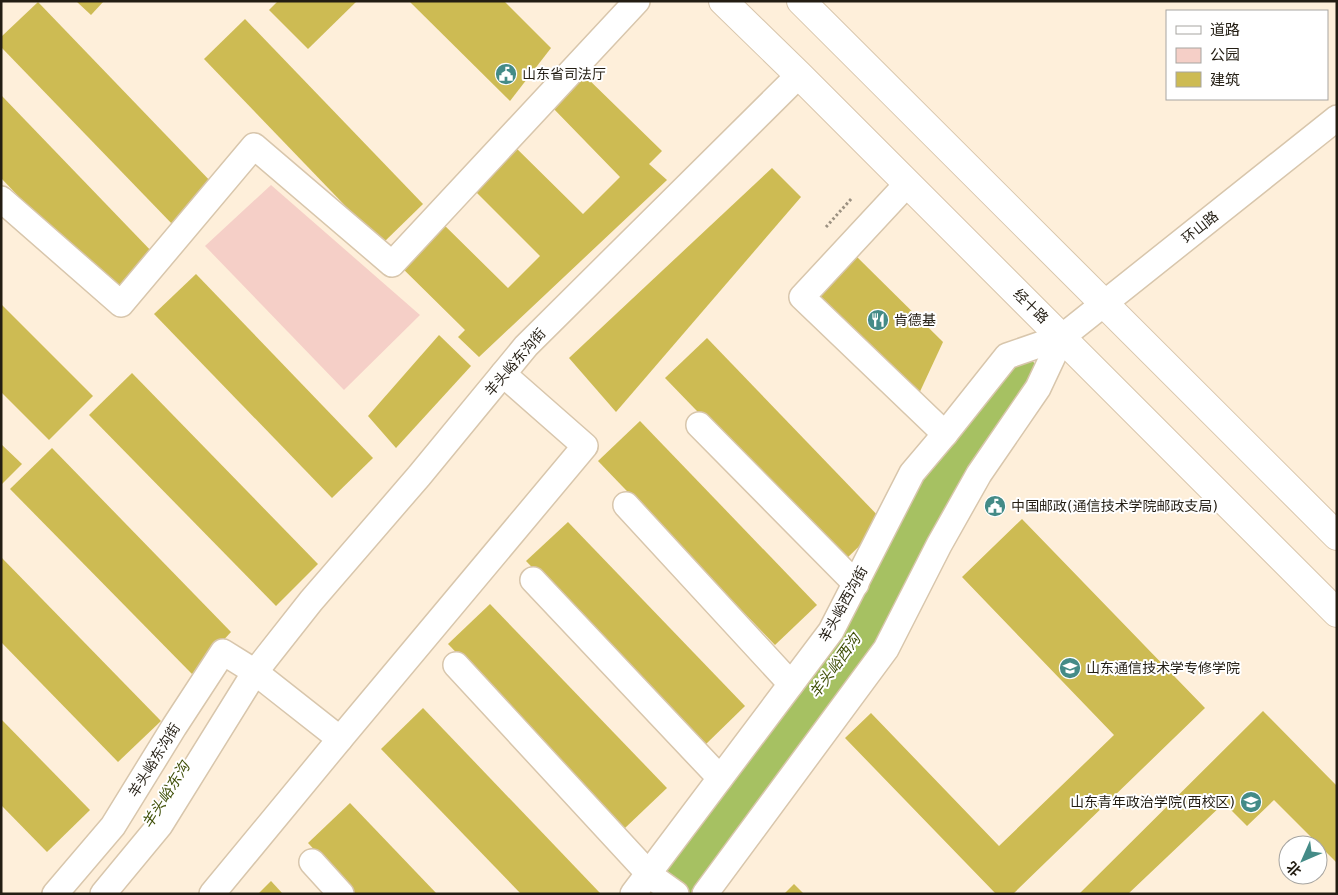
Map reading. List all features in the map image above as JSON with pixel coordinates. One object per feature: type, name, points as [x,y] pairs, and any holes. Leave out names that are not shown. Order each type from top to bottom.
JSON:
[{"type":"highway","name":"经十路","points":[[723,1],[799,74],[1337,613]]},
{"type":"highway","points":[[801,1],[1337,536]]},
{"type":"street","points":[[1,199],[121,304],[254,146],[392,264],[637,1]]},
{"type":"street","name":"羊头峪东沟街","points":[[103,894],[160,826],[255,672],[310,601],[419,476],[526,346],[799,74]]},
{"type":"street","name":"环山路","points":[[1062,337],[1337,118]]},
{"type":"street","points":[[907,184],[802,297],[945,434]]},
{"type":"street","points":[[705,894],[886,649],[938,545],[979,474],[1038,388],[1062,337]]},
{"type":"street","name":"羊头峪西沟街","points":[[633,894],[831,631],[912,473],[1007,356],[1062,337]]},
{"type":"street","points":[[212,894],[585,446],[503,374]]},
{"type":"street","points":[[699,425],[856,584]]},
{"type":"street","points":[[626,505],[792,684]]},
{"type":"street","points":[[533,580],[720,778]]},
{"type":"street","name":"羊头峪东沟街","points":[[55,894],[113,826],[223,652],[255,672]]},
{"type":"street","points":[[456,665],[649,875],[676,894]]},
{"type":"street","points":[[255,672],[340,739]]},
{"type":"street","points":[[312,862],[341,894]]},
{"type":"path","points":[[826,228],[852,198]]},
{"type":"green space","points":[[271,185],[420,315],[344,390],[205,246]]},
{"type":"building","points":[[76,1],[104,1],[91,15]]},
{"type":"building","points":[[278,1],[357,1],[308,49],[269,10]]},
{"type":"building","name":"山东省司法厅","points":[[409,1],[504,1],[551,48],[510,101]]},
{"type":"building","points":[[38,2],[215,186],[174,226],[1,47],[1,37]]},
{"type":"building","points":[[245,19],[423,204],[382,244],[204,59]]},
{"type":"building","points":[[583,74],[662,151],[649,164],[667,180],[479,357],[458,337],[465,330],[394,260],[436,217],[508,288],[540,256],[465,181],[507,139],[583,214],[620,177],[551,106]]},
{"type":"building","points":[[1,95],[156,256],[114,296],[1,178]]},
{"type":"building","points":[[772,168],[801,197],[616,412],[569,358]]},
{"type":"building","name":"肯德基","points":[[855,255],[943,342],[917,398],[812,299]]},
{"type":"building","points":[[196,274],[373,458],[332,498],[154,314]]},
{"type":"building","points":[[1,304],[93,396],[49,440],[1,392]]},
{"type":"building","points":[[439,335],[471,366],[396,448],[368,416]]},
{"type":"building","points":[[707,338],[884,522],[843,562],[665,378]]},
{"type":"building","points":[[132,373],[318,564],[276,606],[89,415]]},
{"type":"building","points":[[640,421],[817,605],[775,645],[598,461]]},
{"type":"building","points":[[1,444],[22,464],[1,485]]},
{"type":"building","points":[[52,448],[231,632],[192,674],[10,489]]},
{"type":"building","points":[[1022,519],[1205,708],[1013,894],[996,894],[845,738],[871,713],[999,846],[1114,735],[962,577]]},
{"type":"building","points":[[568,522],[745,706],[704,746],[526,561]]},
{"type":"building","points":[[1,557],[161,721],[118,762],[1,642]]},
{"type":"building","points":[[490,604],[667,788],[625,828],[448,644]]},
{"type":"building","points":[[423,708],[600,893],[521,894],[381,749]]},
{"type":"building","points":[[1263,711],[1337,786],[1337,863],[1328,854],[1328,835],[1309,835],[1274,800],[1247,826],[1224,803],[1128,894],[1079,894]]},
{"type":"building","points":[[1,719],[90,810],[47,852],[1,805]]},
{"type":"building","points":[[350,803],[437,894],[356,894],[308,843]]},
{"type":"building","points":[[271,881],[283,894],[258,894]]},
{"type":"building","points":[[794,884],[804,894],[784,894]]},
{"type":"waterway","name":"羊头峪西沟","points":[[665,894],[772,748],[858,637],[908,529],[1016,376]]},
{"type":"place","name":"山东省司法厅","points":[[506,74]]},
{"type":"place","name":"肯德基","points":[[878,320]]},
{"type":"place","name":"中国邮政(通信技术学院邮政支局)","points":[[995,506]]},
{"type":"place","name":"山东通信技术学专修学院","points":[[1070,668]]},
{"type":"place","name":"山东青年政治学院(西校区)","points":[[1251,802]]},
{"type":"water label","name":"羊头峪东沟","points":[[166,795]]}]
